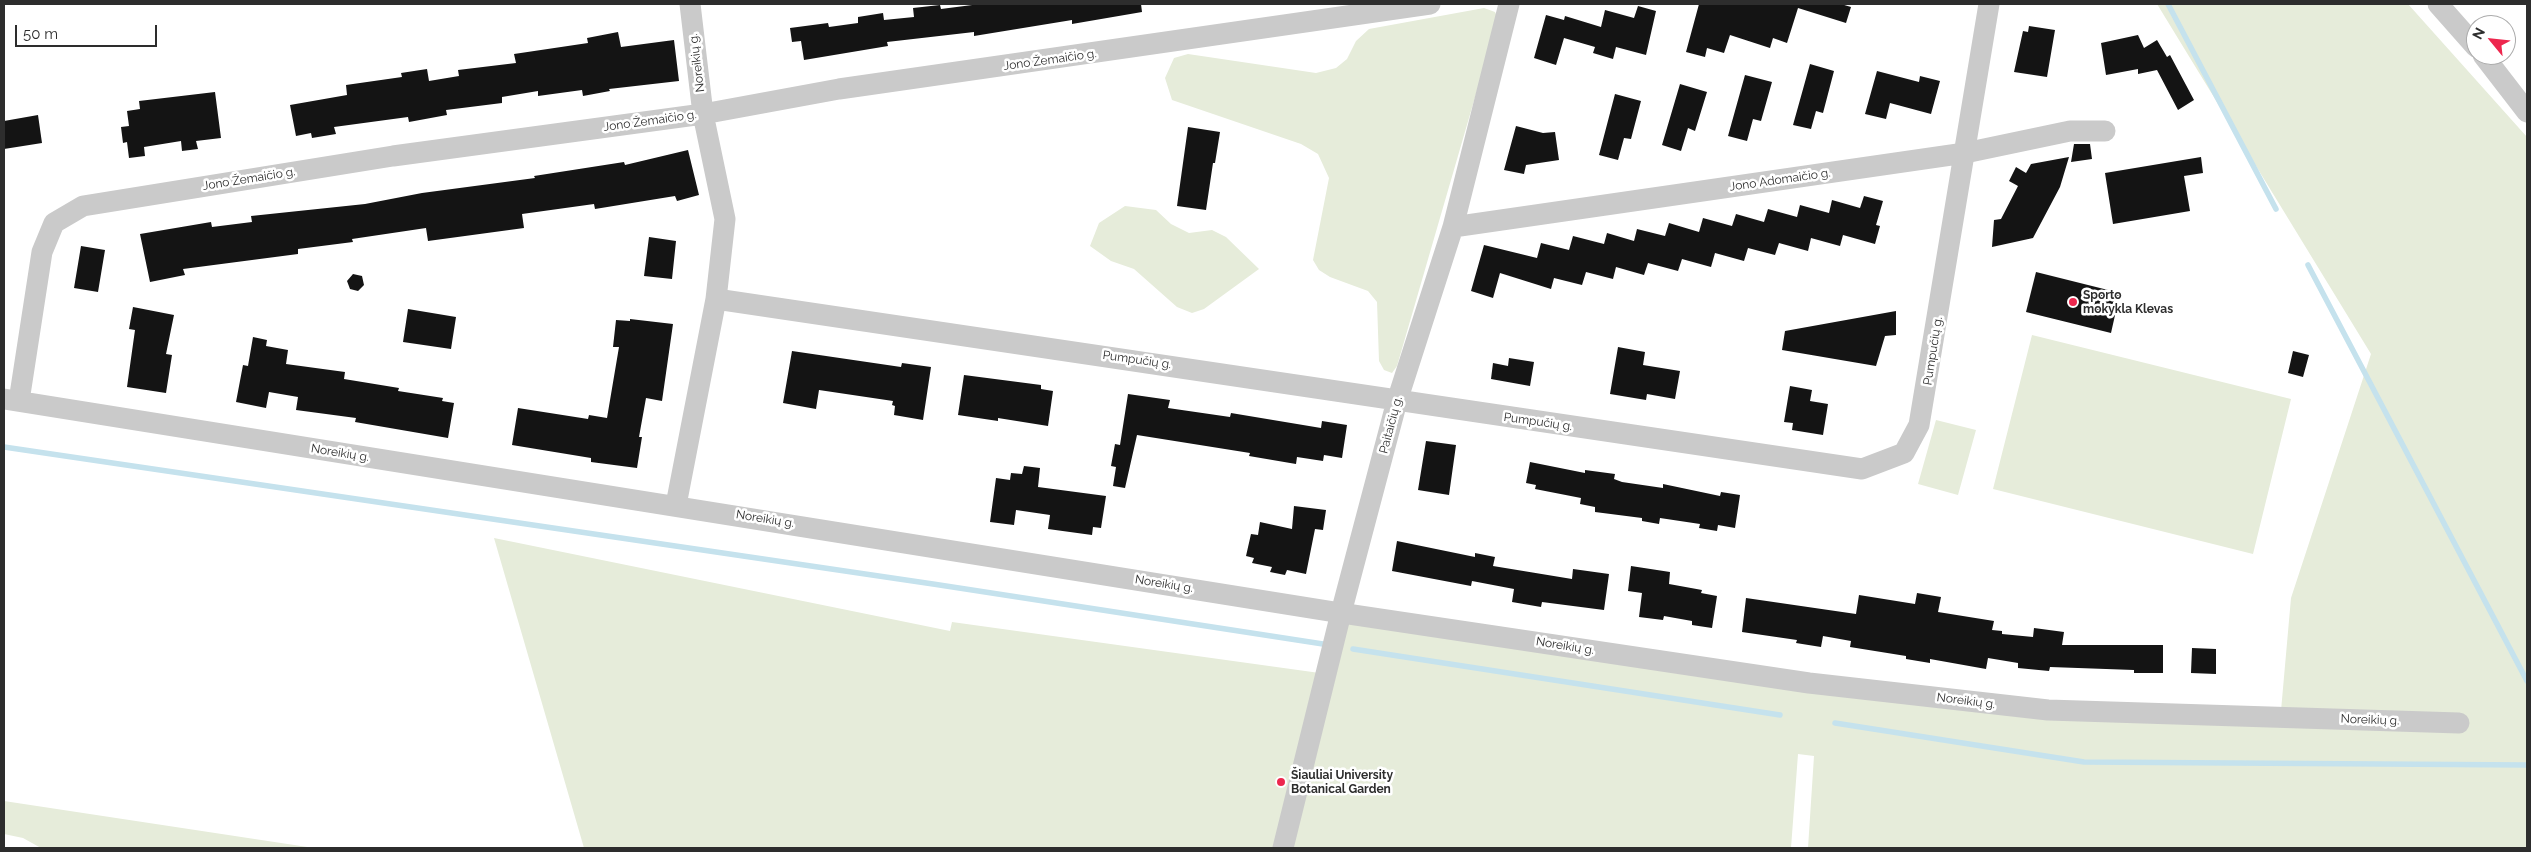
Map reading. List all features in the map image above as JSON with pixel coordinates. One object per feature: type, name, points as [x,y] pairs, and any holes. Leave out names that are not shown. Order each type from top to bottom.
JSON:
[{"type":"street","name":"Noreikių g.","points":[[676,505],[716,299],[725,219],[703,114],[690,4]]},
{"type":"street","name":"Jono Žemaičio g.","points":[[11,400],[42,252],[54,223],[83,206],[393,156],[703,114],[839,89],[1430,4]]},
{"type":"street","name":"Paitaičių g.","points":[[1283,848],[1341,612],[1397,401],[1453,227],[1509,4]]},
{"type":"street","name":"Pumpučių g.","points":[[716,299],[1270,380],[1397,401],[1862,468],[1904,453],[1920,425],[1989,4]]},
{"type":"street","points":[[2438,4],[2466,36]]},
{"type":"street","points":[[2491,65],[2527,112]]},
{"type":"street","name":"Jono Adomaičio g.","points":[[1453,227],[1964,153],[2070,131],[2105,131]]},
{"type":"street","name":"Noreikių g.","points":[[11,400],[1341,612],[1810,683],[2048,710],[2460,722]]},
{"type":"green space","points":[[2157,4],[2408,4],[2527,137],[2527,848],[1808,848],[1814,756],[1798,754],[1791,848],[584,848],[494,538],[950,631],[952,622],[1334,675],[1347,623],[1823,694],[2280,722],[2291,598],[2371,354]]},
{"type":"green space","points":[[1484,8],[1495,12],[1498,18],[1397,366],[1392,373],[1384,370],[1379,361],[1377,302],[1368,291],[1330,277],[1319,270],[1313,260],[1329,178],[1318,154],[1301,144],[1172,100],[1165,78],[1174,58],[1188,54],[1316,73],[1336,68],[1347,59],[1356,41],[1369,29]]},
{"type":"green space","points":[[1125,206],[1156,210],[1171,224],[1189,233],[1212,230],[1226,237],[1259,269],[1204,309],[1192,313],[1177,307],[1134,269],[1111,261],[1090,246],[1099,223]]},
{"type":"green space","points":[[2032,335],[2291,399],[2253,554],[1993,489]]},
{"type":"green space","points":[[1936,420],[1976,430],[1958,495],[1918,484]]},
{"type":"green space","points":[[4,801],[314,848],[41,848],[23,838],[4,834]]},
{"type":"building","points":[[980,4],[1141,4],[1142,12],[1072,24],[1072,20],[974,36],[974,32],[887,42],[888,46],[804,60],[801,41],[792,42],[790,28],[828,23],[829,27],[858,23],[858,17],[883,13],[884,20],[914,17],[913,8],[940,5],[941,9]]},
{"type":"building","points":[[1699,4],[1841,4],[1851,7],[1846,23],[1798,8],[1787,43],[1773,38],[1770,48],[1730,35],[1724,53],[1707,48],[1705,57],[1686,52]]},
{"type":"building","points":[[1638,6],[1656,11],[1646,55],[1616,47],[1613,59],[1593,53],[1595,47],[1564,38],[1556,65],[1534,58],[1546,15],[1564,20],[1565,16],[1601,27],[1605,10],[1634,18]]},
{"type":"building","points":[[2029,26],[2055,30],[2047,77],[2014,72],[2023,31],[2028,32]]},
{"type":"building","points":[[618,32],[621,47],[674,40],[679,81],[609,89],[610,91],[583,96],[582,90],[538,96],[538,91],[502,97],[502,103],[446,110],[447,115],[409,122],[408,117],[334,127],[336,134],[312,138],[311,133],[296,136],[290,105],[347,95],[346,85],[402,77],[401,73],[427,69],[429,81],[459,76],[458,70],[516,63],[514,54],[588,43],[587,38]]},
{"type":"building","points":[[2138,35],[2144,48],[2157,40],[2167,57],[2170,55],[2194,100],[2178,110],[2157,70],[2138,74],[2138,69],[2106,75],[2101,43]]},
{"type":"building","points":[[1810,64],[1834,71],[1823,113],[1816,111],[1811,129],[1793,125]]},
{"type":"building","points":[[1877,71],[1919,82],[1920,76],[1940,81],[1931,114],[1890,103],[1886,119],[1865,114]]},
{"type":"building","points":[[1745,75],[1772,82],[1761,121],[1753,119],[1747,141],[1728,136]]},
{"type":"building","points":[[1680,84],[1707,92],[1695,131],[1688,128],[1681,151],[1662,145]]},
{"type":"building","points":[[215,92],[221,138],[196,141],[198,149],[182,151],[181,141],[144,147],[145,156],[129,158],[127,142],[123,143],[121,127],[129,126],[127,111],[140,109],[139,101]]},
{"type":"building","points":[[1615,94],[1641,101],[1631,139],[1624,138],[1618,160],[1599,155]]},
{"type":"building","points":[[38,115],[42,143],[4,149],[4,121]]},
{"type":"building","points":[[1516,126],[1543,133],[1555,132],[1559,160],[1526,165],[1524,174],[1504,170]]},
{"type":"building","points":[[1188,127],[1220,132],[1206,210],[1177,206]]},
{"type":"building","points":[[2074,144],[2090,144],[2092,159],[2071,162]]},
{"type":"building","points":[[688,150],[699,195],[677,201],[675,196],[595,209],[594,204],[522,214],[524,228],[428,241],[426,228],[352,239],[353,242],[298,249],[298,254],[183,269],[185,275],[150,282],[140,234],[211,222],[212,227],[252,222],[251,216],[365,204],[422,193],[535,178],[534,176],[624,162],[625,165]]},
{"type":"building","points":[[2069,157],[2060,187],[2033,238],[1992,247],[1994,220],[2001,219],[2018,186],[2009,181],[2016,167],[2026,173],[2031,164]]},
{"type":"building","points":[[2201,157],[2203,173],[2184,176],[2190,211],[2113,224],[2105,173]]},
{"type":"building","points":[[1864,196],[1883,201],[1876,225],[1880,226],[1875,244],[1843,235],[1840,246],[1811,238],[1808,251],[1779,243],[1775,255],[1748,248],[1744,261],[1715,253],[1711,267],[1682,259],[1678,271],[1648,263],[1644,275],[1616,267],[1613,279],[1586,272],[1582,285],[1554,278],[1551,289],[1500,273],[1493,298],[1471,291],[1484,245],[1537,258],[1541,243],[1569,250],[1573,236],[1604,244],[1607,233],[1634,241],[1637,229],[1665,236],[1669,223],[1699,232],[1703,218],[1732,226],[1736,214],[1764,222],[1768,209],[1797,217],[1800,205],[1829,213],[1832,200],[1860,208]]},
{"type":"building","points":[[649,237],[676,241],[672,279],[644,276]]},
{"type":"building","points":[[81,246],[105,250],[98,292],[74,288]]},
{"type":"building","name":"Sporto mokykla Klevas","points":[[2036,272],[2120,293],[2111,333],[2026,312]]},
{"type":"building","points":[[353,274],[362,276],[364,285],[358,291],[350,289],[347,281]]},
{"type":"building","points":[[133,307],[174,315],[166,354],[172,355],[166,393],[127,387],[135,330],[129,329]]},
{"type":"building","points":[[408,309],[456,317],[451,349],[403,342]]},
{"type":"building","points":[[1896,311],[1896,335],[1885,336],[1876,366],[1782,350],[1785,331]]},
{"type":"building","points":[[630,319],[673,324],[662,401],[646,398],[639,437],[642,437],[637,468],[591,462],[591,458],[512,445],[518,408],[588,419],[589,415],[607,418],[619,347],[613,347],[616,320],[630,321]]},
{"type":"building","points":[[253,337],[267,340],[266,346],[288,350],[286,364],[345,372],[344,379],[399,388],[398,391],[443,398],[442,401],[454,403],[448,438],[355,422],[356,418],[296,410],[298,397],[269,392],[266,408],[236,402],[243,365],[248,366]]},
{"type":"building","points":[[1618,347],[1645,352],[1643,365],[1680,371],[1675,399],[1647,394],[1646,400],[1610,394]]},
{"type":"building","points":[[792,351],[901,367],[902,363],[931,367],[923,420],[894,415],[895,406],[892,405],[893,401],[819,390],[816,409],[783,403]]},
{"type":"building","points":[[2293,351],[2309,355],[2303,377],[2288,373]]},
{"type":"building","points":[[1509,358],[1534,362],[1530,386],[1491,379],[1493,363],[1508,366]]},
{"type":"building","points":[[964,375],[1041,385],[1041,389],[1053,391],[1048,426],[998,418],[998,421],[958,415]]},
{"type":"building","points":[[1790,386],[1812,390],[1810,401],[1828,404],[1823,435],[1792,430],[1793,423],[1784,422]]},
{"type":"building","points":[[1128,394],[1170,400],[1168,408],[1230,417],[1231,413],[1321,428],[1322,421],[1347,425],[1342,458],[1324,455],[1323,461],[1297,457],[1296,464],[1249,456],[1250,453],[1137,435],[1125,488],[1113,486],[1116,467],[1111,466],[1115,444],[1120,445]]},
{"type":"building","points":[[1426,441],[1456,445],[1449,495],[1418,490]]},
{"type":"building","points":[[1530,462],[1585,473],[1585,470],[1615,474],[1614,479],[1622,482],[1663,488],[1663,484],[1720,496],[1721,492],[1740,495],[1735,528],[1718,525],[1717,531],[1699,528],[1700,524],[1660,518],[1659,524],[1642,521],[1642,518],[1595,512],[1595,507],[1580,504],[1581,498],[1535,489],[1536,485],[1526,483]]},
{"type":"building","points":[[1024,466],[1040,468],[1038,487],[1106,496],[1101,528],[1093,527],[1092,535],[1048,529],[1050,515],[1016,510],[1014,525],[990,522],[996,478],[1010,480],[1011,473],[1022,474]]},
{"type":"building","points":[[1294,506],[1326,510],[1323,530],[1315,529],[1306,574],[1287,570],[1285,575],[1270,572],[1272,567],[1252,563],[1254,558],[1246,556],[1251,534],[1258,535],[1260,522],[1292,529]]},
{"type":"building","points":[[1397,541],[1475,557],[1475,553],[1495,557],[1493,566],[1572,579],[1573,569],[1609,574],[1604,610],[1542,602],[1541,607],[1512,602],[1514,589],[1472,581],[1471,586],[1392,571]]},
{"type":"building","points":[[1631,566],[1670,572],[1669,584],[1702,590],[1701,593],[1717,596],[1712,628],[1692,625],[1692,621],[1664,616],[1663,620],[1639,617],[1642,593],[1628,591]]},
{"type":"building","points":[[1917,593],[1941,597],[1938,612],[1994,621],[1992,630],[2002,631],[2002,634],[2033,637],[2034,628],[2064,632],[2062,645],[2163,645],[2163,673],[2134,673],[2134,670],[2050,667],[2049,671],[2018,668],[2018,663],[1988,658],[1986,669],[1930,659],[1930,663],[1906,659],[1906,656],[1850,647],[1851,641],[1823,636],[1821,647],[1796,643],[1797,640],[1742,632],[1746,598],[1856,614],[1859,595],[1915,604]]},
{"type":"building","points":[[2192,648],[2216,649],[2216,674],[2191,673]]},
{"type":"waterway","points":[[2168,4],[2276,209]]},
{"type":"waterway","points":[[2308,265],[2527,681]]},
{"type":"waterway","points":[[4,447],[933,584],[1323,644]]},
{"type":"waterway","points":[[1353,649],[1780,715]]},
{"type":"waterway","points":[[1835,723],[2084,762],[2527,765]]},
{"type":"place","name":"Sporto mokykla Klevas","points":[[2073,302]]},
{"type":"place","name":"Šiauliai University Botanical Garden","points":[[1281,782]]}]
